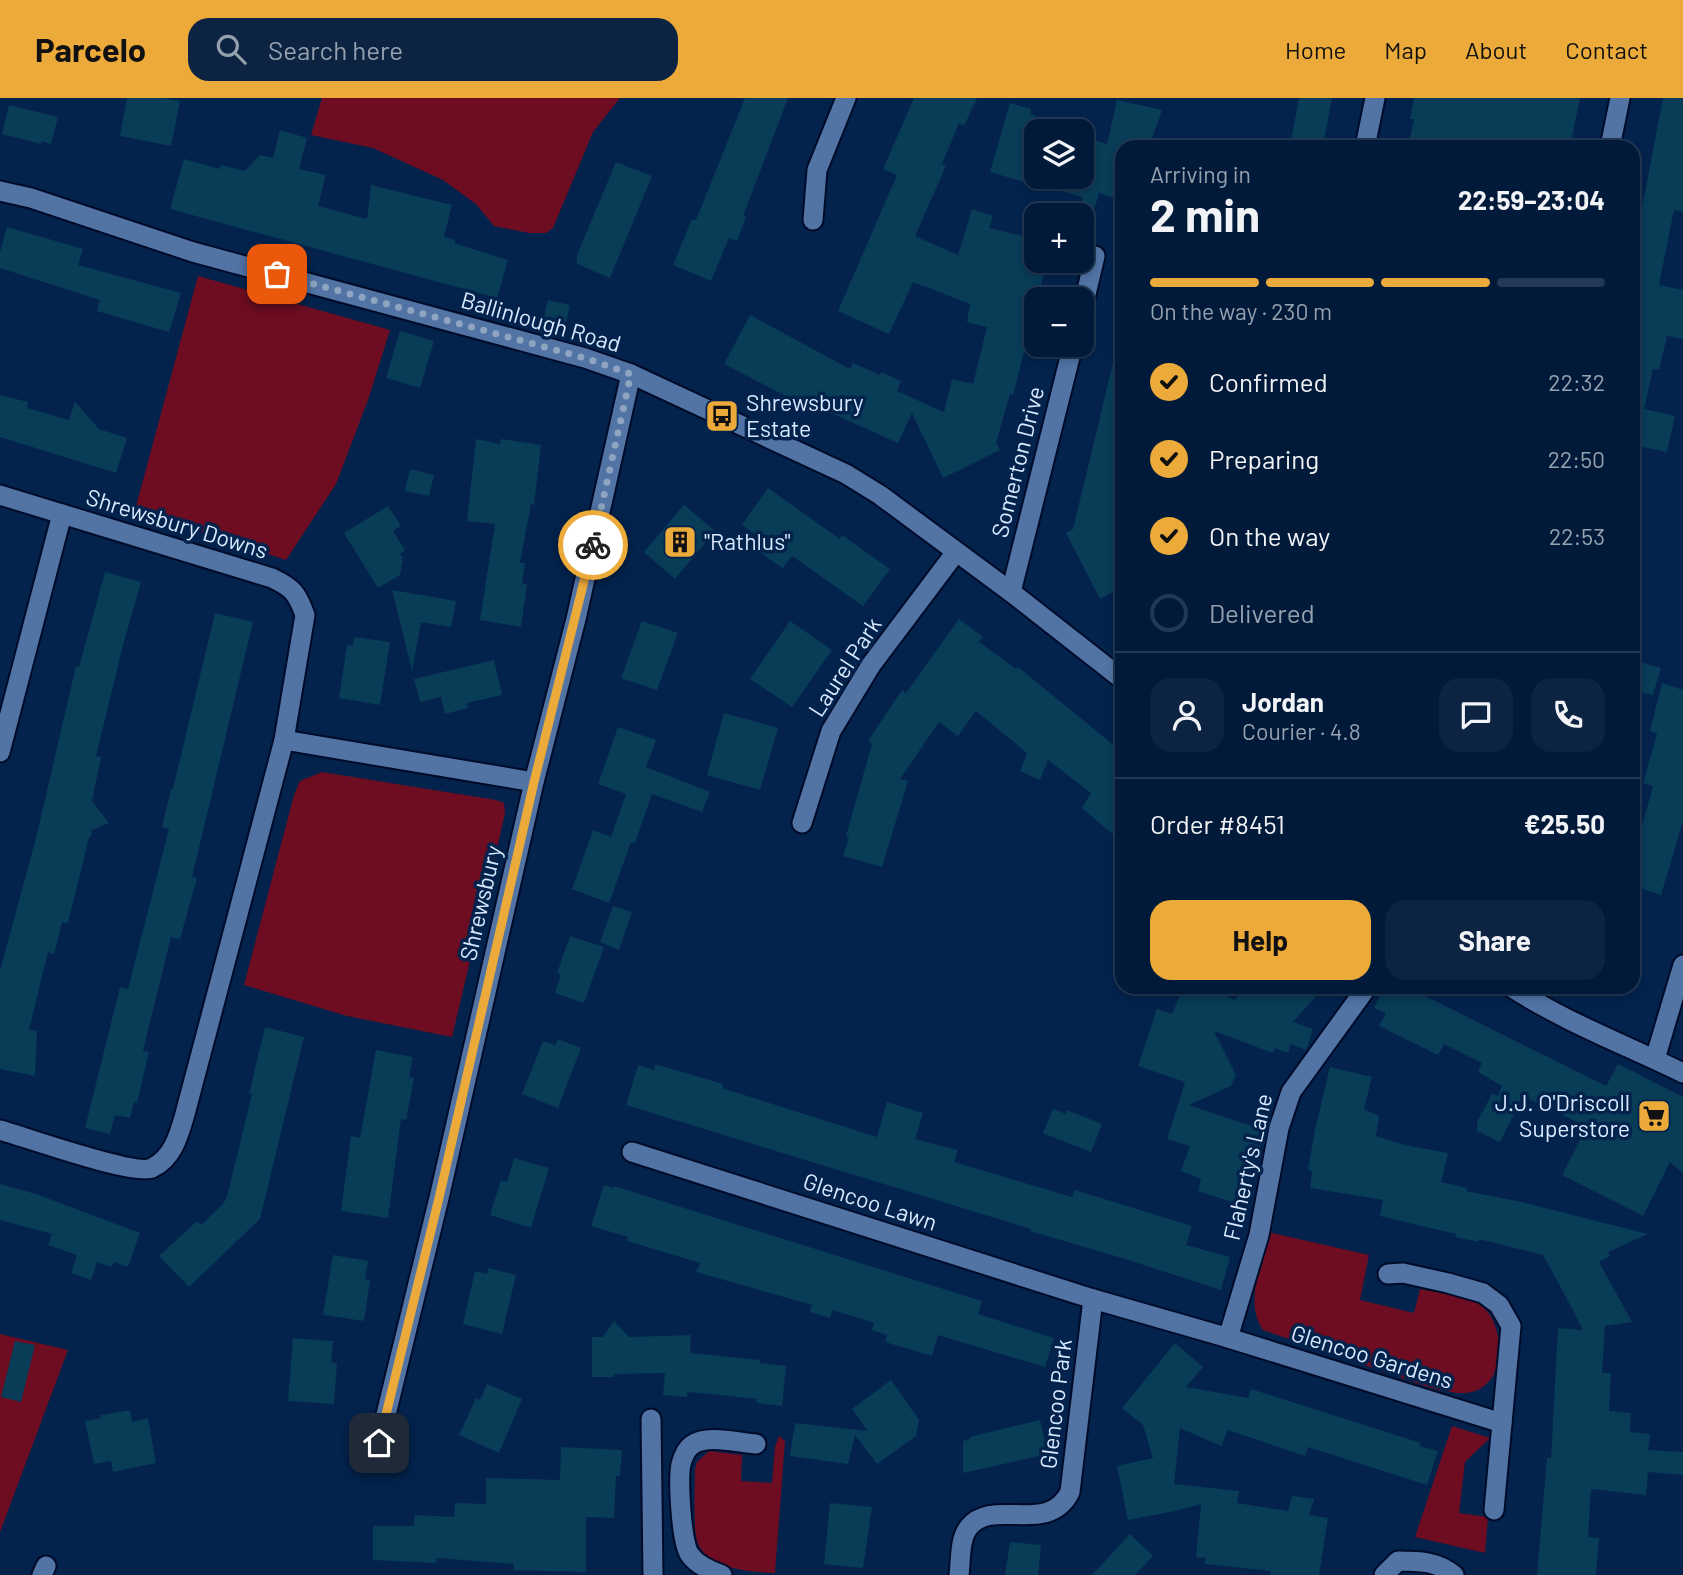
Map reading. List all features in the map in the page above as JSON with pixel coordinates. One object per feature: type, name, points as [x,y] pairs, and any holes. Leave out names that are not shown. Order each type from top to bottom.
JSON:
[{"type":"street","points":[[813,220],[817,170],[846,98]]},
{"type":"street","points":[[1366,140],[1375,98]]},
{"type":"street","points":[[1611,140],[1620,98]]},
{"type":"street","name":"Ballinlough Road","points":[[0,191],[31,198],[193,251],[585,358],[631,374],[841,471],[880,495],[1115,674]]},
{"type":"street","points":[[1088,287],[1095,256]]},
{"type":"street","name":"Somerton Drive","points":[[1011,592],[1070,357]]},
{"type":"street","name":"Shrewsbury","points":[[379,1443],[439,1198],[534,782],[576,619],[631,374]]},
{"type":"street","points":[[0,495],[62,514]]},
{"type":"street","name":"Shrewsbury Downs","points":[[0,752],[62,514],[272,579],[290,587],[299,599],[305,615],[284,740],[180,1133],[168,1157],[150,1169],[122,1167],[0,1130]]},
{"type":"street","name":"Laurel Park","points":[[802,823],[831,731],[871,665],[956,552]]},
{"type":"street","points":[[284,740],[534,782]]},
{"type":"street","points":[[1655,1059],[1683,965]]},
{"type":"street","name":"Flaherty's Lane","points":[[1228,1338],[1259,1235],[1279,1128],[1291,1091],[1362,994]]},
{"type":"street","points":[[1522,994],[1582,1026],[1683,1073]]},
{"type":"street","name":"Glencoo Lawn","points":[[632,1152],[1093,1299]]},
{"type":"street","points":[[1388,1274],[1404,1273],[1483,1293],[1499,1305],[1511,1326],[1494,1510]]},
{"type":"street","points":[[1093,1299],[1228,1338]]},
{"type":"street","name":"Glencoo Park","points":[[959,1575],[963,1539],[969,1527],[979,1519],[1054,1511],[1065,1503],[1070,1492],[1093,1299]]},
{"type":"street","name":"Glencoo Gardens","points":[[1228,1338],[1502,1423]]},
{"type":"street","points":[[650,1419],[653,1575]]},
{"type":"street","points":[[722,1575],[694,1560],[684,1544],[681,1464],[693,1444],[710,1440],[756,1444]]},
{"type":"street","points":[[1384,1575],[1398,1561],[1415,1561],[1433,1563],[1454,1575]]},
{"type":"shaded area","points":[[322,98],[620,98],[593,132],[553,228],[546,233],[529,233],[494,226],[476,204],[443,180],[373,148],[311,135]]},
{"type":"shaded area","points":[[198,276],[390,330],[368,400],[336,484],[286,560],[135,510]]},
{"type":"shaded area","points":[[322,772],[504,803],[505,814],[452,1037],[347,1016],[244,985],[294,795],[300,781]]},
{"type":"shaded area","points":[[1268,1232],[1369,1255],[1360,1300],[1414,1313],[1420,1289],[1461,1296],[1476,1302],[1490,1315],[1498,1338],[1499,1352],[1493,1376],[1475,1391],[1447,1392],[1263,1330],[1255,1308],[1255,1295]]},
{"type":"shaded area","points":[[0,1334],[68,1350],[0,1532]]},
{"type":"shaded area","points":[[1452,1426],[1490,1438],[1465,1462],[1459,1513],[1488,1517],[1485,1553],[1415,1537]]},
{"type":"shaded area","points":[[779,1436],[785,1441],[775,1573],[742,1570],[709,1558],[697,1541],[695,1527],[697,1462],[709,1451],[742,1455],[741,1481],[772,1483],[775,1447]]},
{"type":"building","points":[[127,98],[180,101],[171,146],[120,136]]},
{"type":"building","points":[[745,98],[788,98],[743,216],[746,217],[737,241],[729,238],[711,281],[673,265],[692,219],[696,220]]},
{"type":"building","points":[[914,98],[977,98],[964,126],[959,123],[942,164],[946,166],[915,236],[958,255],[972,209],[993,216],[989,228],[1024,236],[1024,273],[1044,273],[1040,287],[1024,287],[1024,352],[1013,395],[1010,394],[996,443],[1000,450],[943,478],[912,413],[898,443],[813,405],[811,409],[724,364],[750,315],[850,369],[853,363],[901,381],[897,391],[944,412],[952,379],[973,384],[987,327],[967,322],[970,304],[913,282],[889,334],[838,311],[897,175],[883,169]]},
{"type":"building","points":[[1299,98],[1332,98],[1324,140],[1291,140]]},
{"type":"building","points":[[1414,98],[1580,98],[1571,140],[1410,140],[1414,119],[1410,119]]},
{"type":"building","points":[[1663,98],[1683,98],[1683,212],[1674,210],[1659,285],[1683,290],[1683,339],[1667,336],[1659,370],[1653,369],[1644,409],[1675,416],[1667,452],[1640,446],[1640,218]]},
{"type":"building","points":[[1117,100],[1162,110],[1151,140],[1115,140],[1115,198],[1099,193],[1094,210],[1094,203],[1082,203],[1082,197],[1055,189],[1094,189],[1094,140],[1107,144]]},
{"type":"building","points":[[1010,103],[1031,109],[1030,114],[1036,116],[1036,119],[1024,119],[1024,182],[990,172]]},
{"type":"building","points":[[9,105],[58,117],[51,144],[2,134]]},
{"type":"building","points":[[280,130],[307,138],[299,169],[326,175],[318,206],[367,219],[371,185],[452,205],[444,237],[455,240],[454,243],[508,260],[497,298],[170,209],[184,159],[220,169],[221,165],[245,171],[260,155],[273,158]]},
{"type":"building","points":[[616,162],[652,176],[610,278],[577,264],[577,255]]},
{"type":"building","points":[[7,227],[83,249],[78,265],[181,293],[169,332],[97,311],[100,300],[0,268],[0,252]]},
{"type":"building","points":[[548,300],[570,305],[565,326],[543,321]]},
{"type":"building","points":[[400,331],[434,341],[420,388],[386,378]]},
{"type":"building","points":[[1115,363],[1115,591],[1100,599],[1066,533],[1073,529]]},
{"type":"building","points":[[0,395],[28,402],[27,408],[69,420],[75,402],[99,429],[127,438],[116,473],[0,437]]},
{"type":"building","points":[[476,439],[500,444],[501,439],[541,445],[534,505],[531,504],[520,563],[525,563],[522,584],[527,584],[521,627],[480,620],[495,524],[467,521]]},
{"type":"building","points":[[410,469],[434,475],[429,496],[405,491]]},
{"type":"building","points":[[768,488],[840,539],[842,535],[890,569],[863,606],[792,556],[783,568],[759,552],[766,542],[742,525]]},
{"type":"building","name":"\"Rathlus\"","points":[[684,505],[715,531],[675,579],[644,552]]},
{"type":"building","points":[[388,506],[401,526],[393,531],[405,550],[400,554],[403,558],[400,575],[378,588],[344,533]]},
{"type":"building","points":[[105,572],[141,582],[96,756],[101,757],[92,801],[109,823],[92,830],[68,923],[62,922],[54,954],[48,952],[29,1030],[37,1031],[35,1076],[0,1069],[0,971],[37,834],[76,666],[79,667]]},
{"type":"building","points":[[392,590],[456,601],[451,627],[421,622],[412,671]]},
{"type":"building","points":[[215,613],[253,622],[192,877],[197,878],[180,939],[171,937],[143,1051],[149,1052],[137,1103],[134,1102],[130,1118],[115,1115],[110,1134],[85,1128],[120,987],[128,989],[169,829],[162,827]]},
{"type":"building","points":[[959,619],[983,637],[979,642],[1016,669],[1018,667],[1115,746],[1115,836],[1082,808],[1091,793],[1048,760],[1040,780],[1020,771],[1027,753],[976,711],[958,736],[939,722],[900,779],[908,781],[882,867],[843,856],[849,837],[846,836],[872,744],[868,741],[902,690],[906,693]]},
{"type":"building","points":[[642,621],[678,633],[657,690],[621,678]]},
{"type":"building","points":[[790,621],[832,650],[792,707],[750,679]]},
{"type":"building","points":[[354,637],[390,642],[380,705],[339,698],[347,645],[353,646]]},
{"type":"building","points":[[494,660],[502,695],[467,703],[468,708],[445,714],[441,697],[420,702],[414,679]]},
{"type":"building","points":[[1640,662],[1661,668],[1653,695],[1640,692]]},
{"type":"building","points":[[1662,683],[1683,690],[1683,821],[1661,895],[1640,888],[1640,833],[1653,786],[1643,783],[1657,734],[1650,731]]},
{"type":"building","points":[[724,713],[778,728],[760,790],[707,775]]},
{"type":"building","points":[[618,727],[656,740],[646,767],[710,792],[702,812],[652,794],[635,843],[631,842],[609,903],[572,889],[593,830],[611,837],[626,794],[598,784]]},
{"type":"building","points":[[613,906],[632,912],[619,950],[600,942]]},
{"type":"building","points":[[570,936],[604,947],[584,1003],[555,993],[561,975],[557,973]]},
{"type":"building","points":[[1181,994],[1220,994],[1235,1000],[1240,994],[1318,994],[1293,1022],[1313,1029],[1306,1050],[1291,1044],[1288,1053],[1275,1048],[1273,1053],[1214,1031],[1236,1075],[1231,1086],[1189,1105],[1266,1131],[1241,1205],[1198,1191],[1201,1179],[1181,1171],[1190,1146],[1167,1139],[1185,1082],[1138,1066],[1157,1009],[1172,1014]]},
{"type":"building","points":[[1381,994],[1421,994],[1606,1086],[1618,1064],[1683,1097],[1683,1173],[1670,1162],[1643,1216],[1562,1175],[1586,1128],[1573,1120],[1523,1096],[1500,1142],[1477,1131],[1477,1122],[1492,1094],[1498,1096],[1502,1086],[1478,1072],[1482,1063],[1444,1044],[1438,1055],[1379,1026],[1386,1013],[1374,1008]]},
{"type":"building","points":[[265,1027],[304,1037],[260,1219],[189,1287],[159,1256],[197,1221],[201,1225],[227,1197]]},
{"type":"building","points":[[558,1039],[581,1048],[558,1108],[522,1094],[543,1041],[555,1045]]},
{"type":"building","points":[[376,1050],[413,1057],[409,1077],[414,1078],[406,1120],[401,1119],[388,1218],[341,1211],[351,1136],[360,1138]]},
{"type":"building","points":[[655,1064],[723,1084],[722,1088],[877,1137],[887,1102],[923,1113],[915,1139],[958,1150],[954,1162],[1072,1197],[1075,1190],[1192,1226],[1186,1245],[1230,1257],[1221,1290],[626,1105],[638,1065],[654,1070]]},
{"type":"building","points":[[1330,1067],[1372,1077],[1364,1109],[1379,1116],[1376,1136],[1448,1153],[1441,1182],[1467,1188],[1466,1191],[1648,1234],[1608,1252],[1610,1256],[1599,1262],[1632,1322],[1605,1326],[1602,1373],[1611,1373],[1609,1411],[1631,1413],[1630,1432],[1650,1434],[1648,1450],[1683,1452],[1683,1475],[1648,1472],[1646,1495],[1591,1489],[1588,1537],[1599,1538],[1596,1575],[1537,1575],[1547,1458],[1551,1458],[1558,1328],[1583,1330],[1566,1297],[1543,1255],[1479,1239],[1478,1242],[1455,1237],[1456,1234],[1380,1216],[1383,1200],[1310,1188],[1312,1172],[1308,1169]]},
{"type":"building","points":[[1053,1109],[1066,1114],[1067,1110],[1102,1124],[1091,1152],[1043,1133]]},
{"type":"building","points":[[514,1158],[549,1168],[531,1228],[490,1215],[501,1180],[507,1182]]},
{"type":"building","points":[[0,1184],[36,1194],[140,1233],[128,1267],[114,1262],[111,1267],[97,1262],[91,1280],[71,1273],[77,1255],[48,1245],[52,1234],[0,1220]]},
{"type":"building","points":[[604,1185],[982,1301],[978,1314],[1054,1338],[1045,1367],[938,1335],[932,1356],[885,1342],[887,1335],[872,1330],[874,1323],[833,1310],[830,1318],[810,1312],[812,1305],[696,1272],[700,1263],[627,1241],[628,1237],[591,1226]]},
{"type":"building","points":[[333,1255],[368,1261],[365,1279],[370,1280],[364,1321],[323,1315]]},
{"type":"building","points":[[488,1268],[516,1275],[502,1334],[463,1324],[475,1271],[487,1274]]},
{"type":"building","points":[[614,1321],[629,1337],[691,1335],[690,1353],[760,1360],[760,1363],[786,1366],[782,1406],[756,1403],[757,1399],[711,1394],[687,1392],[687,1397],[663,1395],[665,1373],[592,1377],[592,1337],[603,1337]]},
{"type":"building","points":[[293,1338],[333,1341],[331,1362],[337,1363],[334,1404],[288,1401]]},
{"type":"building","points":[[15,1341],[35,1345],[21,1402],[1,1397]]},
{"type":"building","points":[[1175,1343],[1203,1367],[1186,1387],[1248,1398],[1251,1389],[1421,1443],[1420,1446],[1438,1451],[1427,1485],[1308,1447],[1305,1456],[1228,1430],[1221,1446],[1180,1428],[1174,1484],[1239,1491],[1237,1503],[1288,1511],[1292,1496],[1314,1499],[1309,1515],[1328,1518],[1319,1575],[1270,1575],[1271,1571],[1205,1564],[1206,1558],[1196,1557],[1201,1504],[1171,1512],[1171,1516],[1170,1512],[1128,1520],[1117,1466],[1153,1458],[1143,1425],[1122,1408]]},
{"type":"building","points":[[891,1380],[919,1420],[916,1436],[877,1464],[855,1435],[848,1464],[790,1456],[795,1423],[868,1431],[852,1409]]},
{"type":"building","points":[[487,1384],[522,1399],[499,1453],[459,1435],[476,1398],[480,1400]]},
{"type":"building","points":[[130,1410],[132,1422],[148,1418],[156,1463],[113,1472],[111,1461],[94,1464],[85,1421]]},
{"type":"building","points":[[1040,1420],[1048,1454],[963,1473],[963,1441]]},
{"type":"building","points":[[561,1447],[622,1450],[620,1476],[616,1476],[614,1518],[586,1517],[586,1572],[514,1570],[514,1564],[437,1558],[436,1563],[373,1560],[373,1526],[414,1526],[415,1515],[454,1517],[455,1503],[486,1504],[486,1478],[560,1480]]},
{"type":"building","points":[[830,1503],[872,1507],[863,1568],[824,1564]]},
{"type":"building","points":[[1130,1534],[1153,1556],[1135,1575],[1092,1575]]},
{"type":"building","points":[[1010,1542],[1041,1545],[1038,1575],[1005,1575]]},
{"type":"way so far","points":[[277,274],[585,358],[631,374],[593,545]]},
{"type":"place","name":"Shrewsbury Estate","points":[[722,416]]},
{"type":"place","name":"\"Rathlus\"","points":[[680,542]]},
{"type":"place","name":"J.J. O'Driscoll Superstore","points":[[1654,1116]]},
{"type":"route","points":[[379,1443],[457,1123],[534,782],[593,545]]}]
